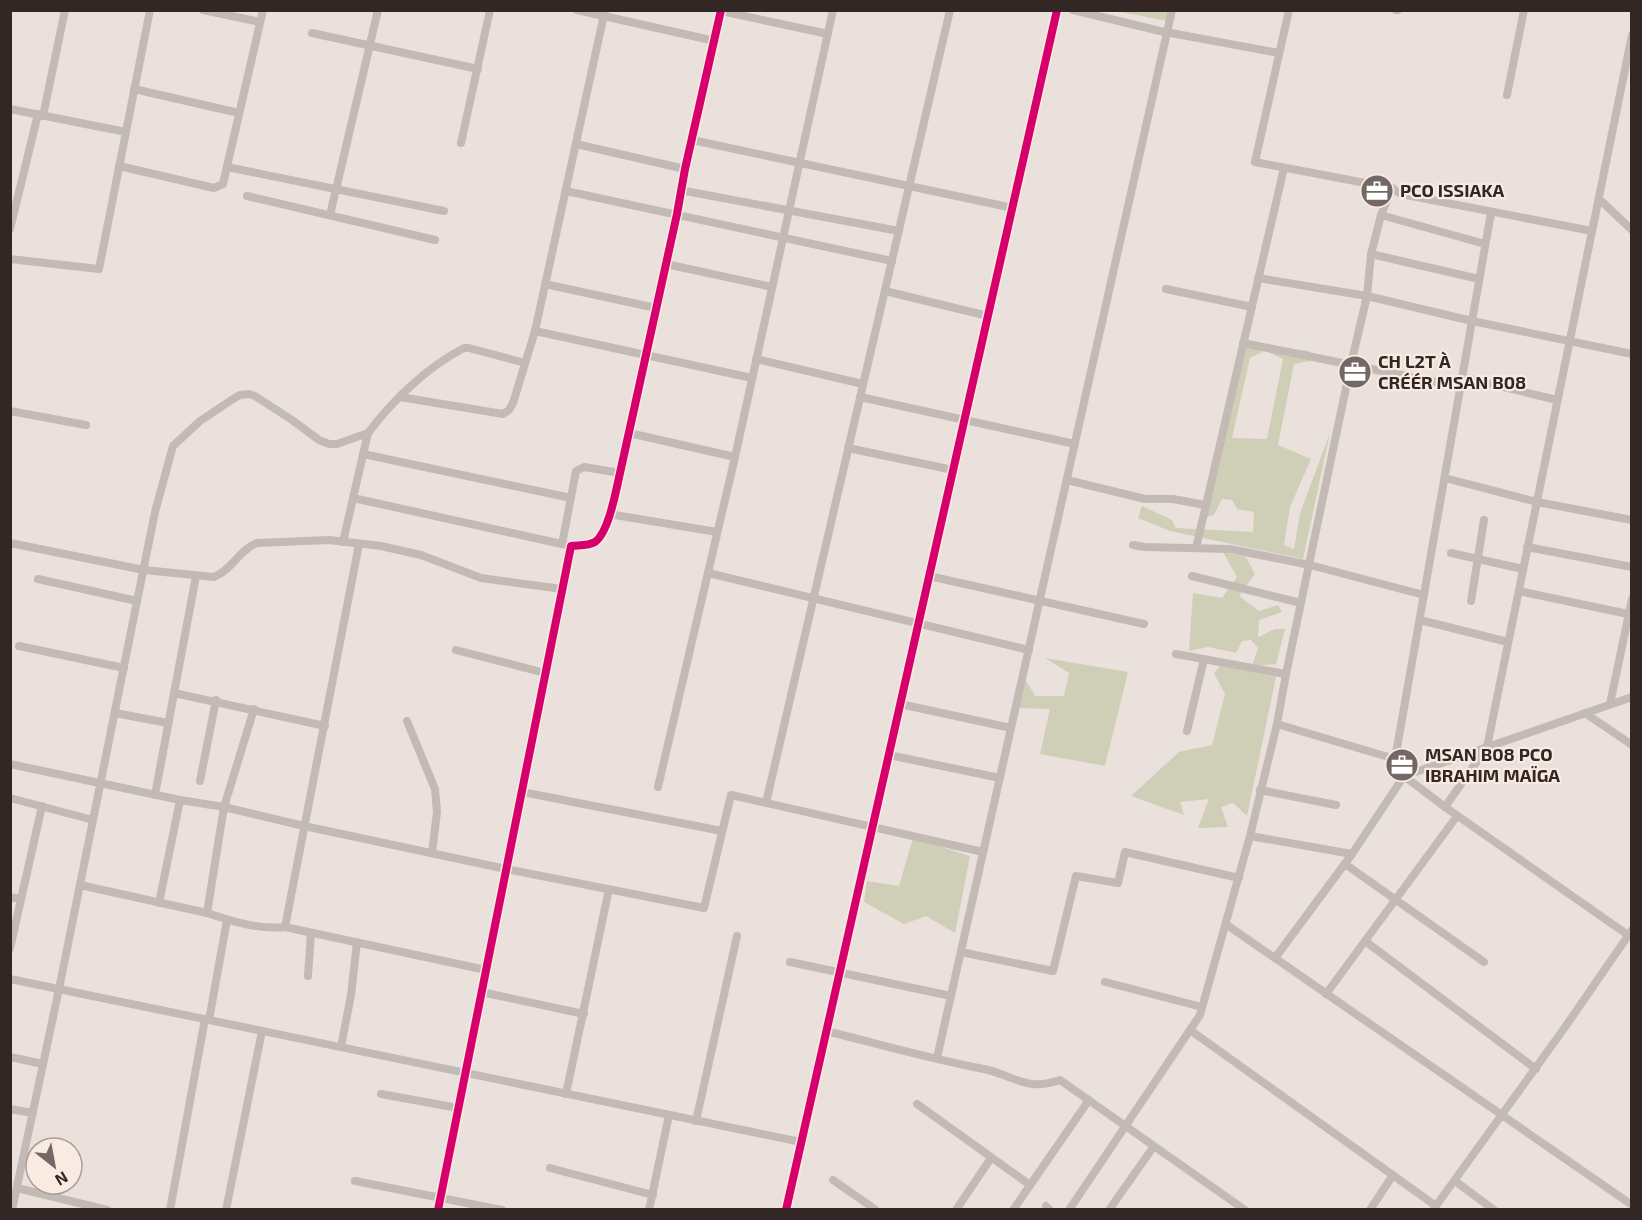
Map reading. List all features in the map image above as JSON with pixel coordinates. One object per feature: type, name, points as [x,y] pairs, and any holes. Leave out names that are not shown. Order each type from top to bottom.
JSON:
[{"type":"street","points":[[11,227],[65,10]]},
{"type":"street","points":[[10,259],[99,269],[150,10]]},
{"type":"street","points":[[203,10],[260,22]]},
{"type":"street","points":[[119,166],[214,188],[223,184],[263,10]]},
{"type":"street","points":[[330,215],[378,10]]},
{"type":"street","points":[[461,143],[490,10]]},
{"type":"street","points":[[577,10],[604,13],[715,41]]},
{"type":"street","points":[[658,788],[735,457],[833,10]]},
{"type":"street","points":[[766,803],[950,10]]},
{"type":"street","points":[[786,1209],[1058,10]]},
{"type":"street","points":[[1073,10],[1167,32],[1279,53]]},
{"type":"street","points":[[937,1058],[1172,10]]},
{"type":"street","points":[[1289,10],[1255,162],[1392,188],[1401,194],[1491,213],[1592,231]]},
{"type":"street","points":[[1507,95],[1524,10]]},
{"type":"street","points":[[353,498],[571,546],[590,544],[597,540],[609,514],[620,473],[677,214],[680,190],[721,11],[828,34]]},
{"type":"street","points":[[400,397],[502,414],[509,410],[513,403],[535,332],[604,13]]},
{"type":"street","points":[[312,33],[478,69]]},
{"type":"street","points":[[1445,807],[1487,747],[1632,35]]},
{"type":"street","points":[[134,90],[239,113]]},
{"type":"street","points":[[10,109],[126,132]]},
{"type":"street","points":[[692,140],[1013,208]]},
{"type":"street","points":[[576,144],[685,169]]},
{"type":"street","points":[[227,167],[444,211]]},
{"type":"street","points":[[1196,548],[1284,168]]},
{"type":"street","points":[[1069,1209],[1200,1015],[1203,1007],[1227,924],[1277,724],[1367,296],[1371,254],[1381,215],[1392,188]]},
{"type":"street","points":[[680,190],[898,231]]},
{"type":"street","points":[[566,191],[892,261]]},
{"type":"street","points":[[247,196],[435,240]]},
{"type":"street","points":[[1599,199],[1632,230]]},
{"type":"street","points":[[1190,1030],[1393,1175],[1435,1208],[1536,1069],[1630,932],[1457,816],[1404,776],[1395,759],[1491,213]]},
{"type":"street","points":[[1381,215],[1485,244]]},
{"type":"street","points":[[1371,254],[1479,279]]},
{"type":"street","points":[[666,264],[772,287]]},
{"type":"street","points":[[1258,278],[1367,296],[1472,321],[1632,354]]},
{"type":"street","points":[[545,284],[656,308]]},
{"type":"street","points":[[1166,289],[1252,307]]},
{"type":"street","points":[[885,291],[988,316]]},
{"type":"street","points":[[535,332],[752,378]]},
{"type":"street","points":[[1243,343],[1461,387]]},
{"type":"street","points":[[343,542],[368,433],[400,397],[435,367],[464,348],[525,363]]},
{"type":"street","points":[[756,359],[863,384]]},
{"type":"street","points":[[1462,377],[1557,400]]},
{"type":"street","points":[[12,1209],[44,1064],[155,512],[173,446],[200,421],[240,395],[249,394],[292,420],[319,440],[329,444],[336,444],[368,433]]},
{"type":"street","points":[[860,397],[1075,444]]},
{"type":"street","points":[[10,411],[86,425]]},
{"type":"street","points":[[629,433],[735,457]]},
{"type":"street","points":[[848,448],[953,470]]},
{"type":"street","points":[[363,454],[571,498]]},
{"type":"street","points":[[562,544],[576,471],[584,466],[620,473]]},
{"type":"street","points":[[1445,478],[1537,501],[1632,520]]},
{"type":"street","points":[[1067,480],[1145,499],[1173,499],[1205,505]]},
{"type":"street","points":[[609,514],[717,532]]},
{"type":"street","points":[[1471,601],[1484,520]]},
{"type":"street","points":[[10,543],[144,570],[214,577],[223,573],[248,547],[257,543],[329,540],[420,555],[481,578],[562,589]]},
{"type":"street","points":[[285,927],[359,544]]},
{"type":"street","points":[[1133,544],[1145,547],[1230,549],[1310,565],[1424,595]]},
{"type":"street","points":[[438,1209],[571,546]]},
{"type":"street","points":[[1527,547],[1632,567]]},
{"type":"street","points":[[1451,553],[1523,569]]},
{"type":"street","points":[[708,573],[1029,650]]},
{"type":"street","points":[[155,795],[196,576]]},
{"type":"street","points":[[929,576],[1144,624]]},
{"type":"street","points":[[1192,576],[1301,603]]},
{"type":"street","points":[[38,579],[137,601]]},
{"type":"street","points":[[1519,591],[1630,606],[1610,704]]},
{"type":"street","points":[[1420,620],[1508,642]]},
{"type":"street","points":[[19,646],[124,668]]},
{"type":"street","points":[[456,650],[545,673]]},
{"type":"street","points":[[1176,654],[1286,674]]},
{"type":"street","points":[[1186,731],[1204,659]]},
{"type":"street","points":[[174,693],[216,700],[325,726]]},
{"type":"street","points":[[1275,958],[1345,864],[1404,776],[1632,697]]},
{"type":"street","points":[[200,781],[216,700]]},
{"type":"street","points":[[900,704],[1011,728]]},
{"type":"street","points":[[207,913],[224,807],[254,709]]},
{"type":"street","points":[[1585,712],[1632,745]]},
{"type":"street","points":[[115,713],[168,723]]},
{"type":"street","points":[[407,721],[435,789],[437,812],[432,854]]},
{"type":"street","points":[[1277,724],[1395,759]]},
{"type":"street","points":[[889,755],[1000,778]]},
{"type":"street","points":[[10,764],[155,795],[224,807],[432,854],[704,908],[731,795],[983,852]]},
{"type":"street","points":[[1260,790],[1336,805]]},
{"type":"street","points":[[522,792],[722,831]]},
{"type":"street","points":[[10,798],[93,820]]},
{"type":"street","points":[[159,903],[180,800]]},
{"type":"street","points":[[11,946],[42,806]]},
{"type":"street","points":[[1326,994],[1457,816]]},
{"type":"street","points":[[1250,836],[1352,854]]},
{"type":"street","points":[[961,952],[1053,970],[1076,876],[1118,883],[1125,852],[1239,878]]},
{"type":"street","points":[[1345,864],[1484,962]]},
{"type":"street","points":[[80,885],[207,913],[227,920],[273,928],[285,927],[486,970]]},
{"type":"street","points":[[567,1094],[609,890]]},
{"type":"street","points":[[10,897],[21,899]]},
{"type":"street","points":[[170,1209],[227,920]]},
{"type":"street","points":[[1227,924],[1632,1205]]},
{"type":"street","points":[[308,976],[311,933]]},
{"type":"street","points":[[696,1120],[737,936]]},
{"type":"street","points":[[1365,941],[1536,1069]]},
{"type":"street","points":[[341,1047],[351,995],[357,942]]},
{"type":"street","points":[[790,962],[951,996]]},
{"type":"street","points":[[10,979],[801,1142]]},
{"type":"street","points":[[1105,982],[1203,1007]]},
{"type":"street","points":[[482,992],[584,1014]]},
{"type":"street","points":[[226,1209],[262,1031]]},
{"type":"street","points":[[826,1031],[962,1066],[987,1069],[1013,1081],[1050,1084],[1060,1080],[1245,1209]]},
{"type":"street","points":[[10,1057],[44,1064]]},
{"type":"street","points":[[381,1094],[458,1108]]},
{"type":"street","points":[[1013,1209],[1089,1100]]},
{"type":"street","points":[[917,1104],[1030,1185]]},
{"type":"street","points":[[10,1109],[33,1113]]},
{"type":"street","points":[[649,1209],[669,1115]]},
{"type":"street","points":[[1109,1209],[1154,1146]]},
{"type":"street","points":[[956,1209],[992,1158]]},
{"type":"street","points":[[550,1168],[652,1195]]},
{"type":"street","points":[[1370,1209],[1393,1175]]},
{"type":"street","points":[[833,1180],[876,1209]]},
{"type":"street","points":[[1455,1180],[1494,1209]]},
{"type":"street","points":[[355,1181],[502,1209]]},
{"type":"street","points":[[17,1188],[107,1209]]},
{"type":"green space","points":[[1116,11],[1169,11],[1167,21]]},
{"type":"green space","points":[[1260,342],[1262,352],[1250,358],[1232,438],[1267,439],[1283,359],[1268,352],[1269,346],[1309,351],[1314,360],[1294,364],[1278,445],[1311,459],[1290,507],[1284,545],[1294,549],[1300,513],[1330,433],[1303,559],[1170,531],[1138,518],[1142,506],[1172,520],[1176,528],[1253,532],[1254,512],[1237,509],[1232,500],[1222,499],[1214,515],[1200,519],[1243,350]]},
{"type":"green space","points":[[1223,552],[1246,557],[1255,574],[1239,596],[1259,611],[1278,605],[1282,612],[1259,620],[1258,637],[1275,629],[1285,629],[1276,664],[1252,666],[1258,648],[1251,640],[1242,641],[1236,653],[1208,647],[1189,651],[1193,593],[1222,598],[1237,577]]},
{"type":"green space","points":[[1045,658],[1128,672],[1105,766],[1040,754],[1050,709],[1018,708],[1025,679],[1035,696],[1064,696],[1069,673]]},
{"type":"green space","points":[[1223,663],[1277,672],[1247,816],[1233,803],[1221,807],[1228,827],[1198,828],[1209,799],[1180,802],[1184,815],[1131,796],[1179,752],[1212,745],[1225,694],[1214,673]]},
{"type":"green space","points":[[913,838],[970,856],[955,933],[926,916],[904,924],[864,902],[867,881],[899,886]]},
{"type":"cycle path","points":[[438,1210],[571,546],[595,542],[600,537],[611,510],[721,10]]},
{"type":"cycle path","points":[[786,1210],[1057,10]]},
{"type":"place","name":"PCO ISSIAKA","points":[[1377,191]]},
{"type":"place","name":"CH L2T À CRÉÉR MSAN B08","points":[[1355,372]]},
{"type":"place","name":"MSAN B08 PCO IBRAHIM MAÏGA","points":[[1402,765]]}]
